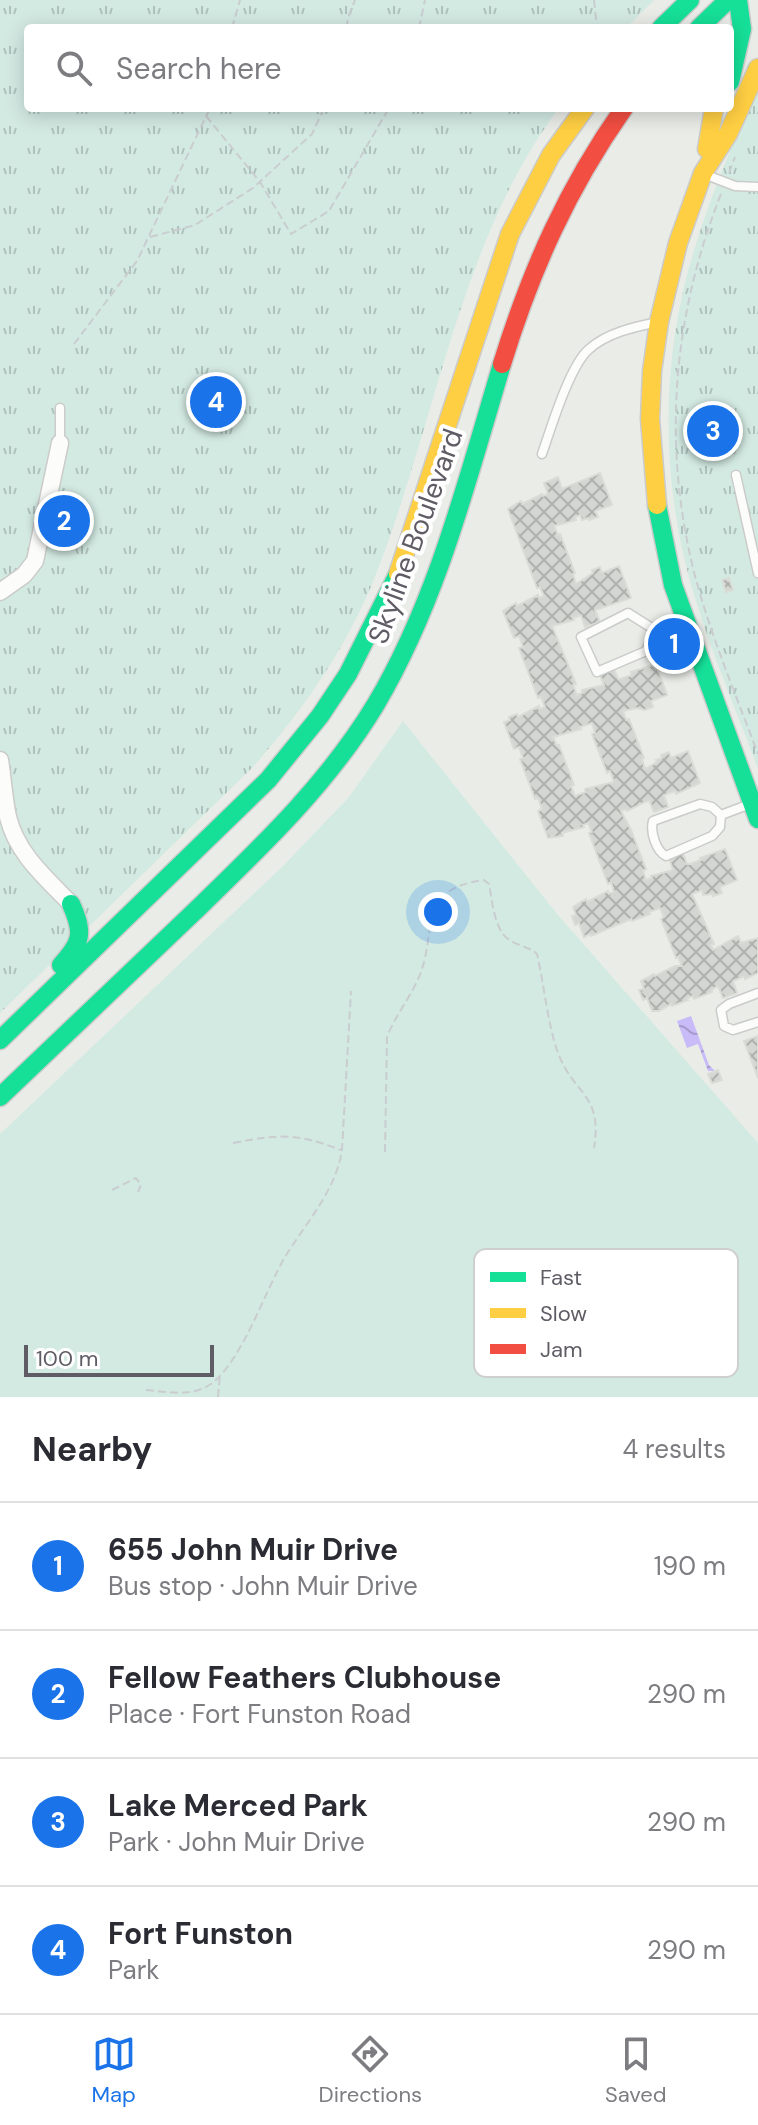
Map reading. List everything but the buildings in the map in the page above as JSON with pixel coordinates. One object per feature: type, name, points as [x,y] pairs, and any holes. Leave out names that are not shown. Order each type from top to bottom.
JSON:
[{"type":"main road","points":[[665,24],[690,0]]},
{"type":"main road","points":[[703,24],[728,0]]},
{"type":"main road","points":[[734,64],[742,6],[738,0]]},
{"type":"main road","points":[[703,173],[728,134],[758,69]]},
{"type":"main road","name":"Skyline Boulevard","points":[[1,1039],[287,759],[320,716],[361,652],[405,555],[510,234],[551,155],[582,112]]},
{"type":"main road","name":"Skyline Boulevard","points":[[0,1097],[270,838],[317,787],[368,717],[395,670],[430,592],[547,239],[581,172],[621,112]]},
{"type":"main road","points":[[611,127],[628,112]]},
{"type":"main road","points":[[713,112],[703,173],[678,243],[659,322],[651,395],[652,467],[662,538],[683,617],[755,811]]},
{"type":"main road","points":[[707,149],[720,112]]},
{"type":"main road","points":[[71,904],[102,915],[168,878]]},
{"type":"main road","points":[[1,1039],[81,939],[81,924],[71,904]]},
{"type":"street","points":[[0,592],[24,575],[35,561],[60,443]]},
{"type":"street","points":[[0,760],[9,819],[18,843],[35,867],[71,904]]},
{"type":"lane","points":[[703,173],[744,187],[758,187]]},
{"type":"lane","points":[[542,454],[558,409],[587,351],[610,336],[659,322]]},
{"type":"lane","points":[[60,408],[60,443]]},
{"type":"lane","points":[[736,475],[758,573]]},
{"type":"lane","points":[[655,630],[628,613],[581,637],[597,672],[646,651],[655,630],[683,617]]},
{"type":"lane","points":[[721,815],[720,827],[712,836],[666,856],[660,853],[651,828],[653,821],[700,804],[712,807],[721,815],[755,811]]},
{"type":"lane","points":[[758,993],[729,1004],[721,1010],[720,1016],[724,1026],[733,1030],[758,1022]]},
{"type":"path","points":[[233,24],[240,0]]},
{"type":"path","points":[[347,24],[355,0]]},
{"type":"path","points":[[420,24],[425,0]]},
{"type":"path","points":[[594,0],[597,24]]},
{"type":"path","points":[[74,344],[137,261],[208,112]]},
{"type":"path","points":[[149,237],[195,225],[260,182],[312,134],[322,112]]},
{"type":"path","points":[[206,116],[260,182],[291,234],[329,211],[387,112]]},
{"type":"path","points":[[736,155],[701,250],[682,327],[675,396],[676,465],[681,509],[696,578],[758,754]]},
{"type":"path","points":[[385,1152],[387,1037],[419,977],[434,908],[448,893],[484,880],[489,884],[501,930],[507,939],[537,954],[558,1053],[595,1112],[594,1148]]},
{"type":"path","points":[[146,1390],[188,1394],[211,1384],[253,1323],[284,1259],[329,1189],[340,1165],[342,1150],[351,991]]},
{"type":"path","points":[[233,1143],[266,1137],[301,1136],[342,1150]]},
{"type":"path","points":[[112,1190],[136,1178],[141,1185],[138,1192]]},
{"type":"path","points":[[218,1397],[220,1374]]},
{"type":"green space","points":[[0,0],[654,0],[630,24],[24,24],[24,112],[556,112],[525,159],[473,273],[376,574],[365,601],[323,676],[253,767],[0,1013]]},
{"type":"green space","points":[[758,83],[758,769],[713,652],[690,581],[673,498],[668,414],[676,329],[695,247]]},
{"type":"green space","points":[[403,721],[558,915],[758,1143],[758,1397],[0,1397],[0,1134],[282,867],[349,797]]},
{"type":"water","points":[[691,1016],[709,1065],[715,1071],[708,1071],[698,1044],[687,1048],[677,1021]]},
{"type":"traffic: fast","points":[[665,24],[690,0]]},
{"type":"traffic: fast","points":[[703,24],[728,0]]},
{"type":"traffic: fast","points":[[734,64],[742,29],[738,0]]},
{"type":"traffic: fast","points":[[0,1097],[267,840],[314,788],[357,733],[398,664],[434,581],[502,364]]},
{"type":"traffic: fast","points":[[657,505],[673,585],[758,819]]},
{"type":"traffic: fast","points":[[0,1040],[268,780],[320,716],[348,674],[398,574]]},
{"type":"traffic: fast","points":[[61,965],[79,937],[71,904]]},
{"type":"traffic: slow","points":[[657,505],[650,419],[652,371],[659,322],[678,243],[703,173],[728,134],[758,68]]},
{"type":"traffic: slow","points":[[398,574],[510,234],[551,155],[582,112]]},
{"type":"traffic: slow","points":[[707,149],[713,112]]},
{"type":"traffic: jam","points":[[502,364],[552,231],[585,169],[621,112]]},
{"type":"place","name":"Fort Funston","points":[[216,402]]},
{"type":"place","name":"Lake Merced Park","points":[[713,431]]},
{"type":"place","name":"Fellow Feathers Clubhouse","points":[[64,521]]},
{"type":"place","name":"655 John Muir Drive","points":[[674,644]]}]
